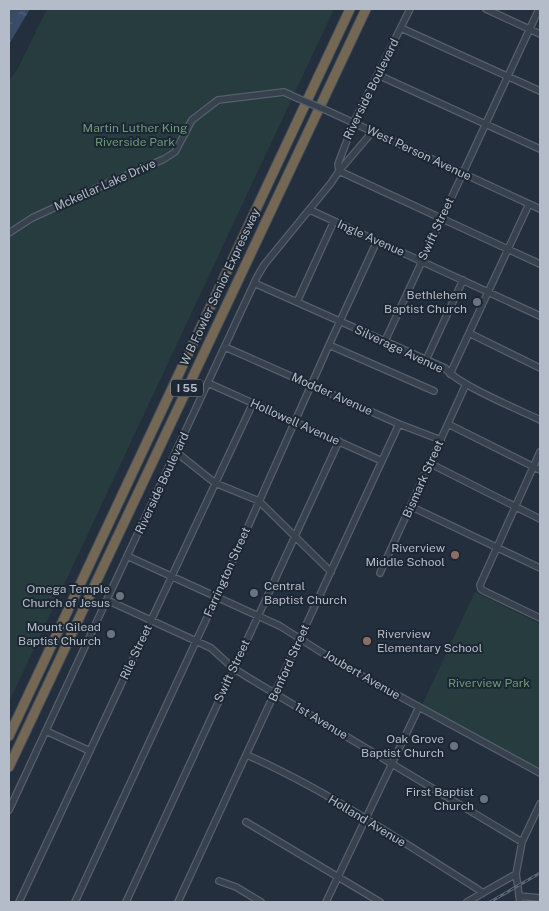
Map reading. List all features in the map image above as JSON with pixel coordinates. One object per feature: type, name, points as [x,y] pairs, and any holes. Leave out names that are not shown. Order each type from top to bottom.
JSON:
[{"type":"highway","name":"W B Fowler Senior Expressway","points":[[9,736],[350,9]]},
{"type":"highway","name":"W B Fowler Senior Expressway","points":[[9,767],[366,9]]},
{"type":"street","name":"Riverside Boulevard","points":[[339,171],[338,164],[354,122],[410,9]]},
{"type":"street","points":[[486,9],[540,34]]},
{"type":"street","name":"Swift Street","points":[[385,341],[539,9]]},
{"type":"street","points":[[401,28],[540,91]]},
{"type":"street","points":[[378,75],[540,149]]},
{"type":"street","name":"Mckellar Lake Drive","points":[[9,233],[32,218],[164,159],[175,152],[192,120],[218,100],[284,92],[297,98]]},
{"type":"street","name":"West Person Avenue","points":[[297,98],[354,122],[540,209]]},
{"type":"street","name":"Riverside Boulevard","points":[[9,810],[254,283],[264,265],[373,131]]},
{"type":"street","points":[[339,171],[509,248],[540,264]]},
{"type":"street","points":[[450,374],[530,204]]},
{"type":"street","name":"Ingle Avenue","points":[[310,210],[540,316]]},
{"type":"street","points":[[296,302],[334,221]]},
{"type":"street","name":"Farrington Street","points":[[75,902],[217,596],[377,241]]},
{"type":"street","points":[[426,360],[463,280]]},
{"type":"street","name":"Silverage Avenue","points":[[254,283],[445,368],[450,374],[466,384],[540,420]]},
{"type":"street","points":[[469,333],[540,368]]},
{"type":"street","points":[[329,345],[434,391]]},
{"type":"street","name":"Modder Avenue","points":[[225,347],[399,424],[440,440]]},
{"type":"street","name":"Hollowell Avenue","points":[[208,383],[382,461]]},
{"type":"street","name":"Bismark Street","points":[[380,573],[466,384]]},
{"type":"street","name":"Rile Street","points":[[19,902],[253,403]]},
{"type":"street","name":"Benford Street","points":[[178,902],[399,424]]},
{"type":"street","points":[[448,424],[540,470]]},
{"type":"street","name":"Swift Street","points":[[126,902],[339,441]]},
{"type":"street","points":[[176,452],[215,483],[259,501],[331,572]]},
{"type":"street","points":[[540,452],[480,587],[484,592],[540,618]]},
{"type":"street","points":[[431,464],[540,519]]},
{"type":"street","points":[[412,506],[540,568]]},
{"type":"street","name":"Joubert Avenue","points":[[127,556],[258,615],[300,638],[335,661],[540,773]]},
{"type":"street","name":"1st Avenue","points":[[107,600],[211,648],[234,668],[275,694],[522,842]]},
{"type":"street","points":[[326,902],[418,707]]},
{"type":"street","points":[[46,731],[90,751]]},
{"type":"street","name":"Holland Avenue","points":[[247,755],[280,770],[365,819],[483,893]]},
{"type":"street","points":[[540,804],[522,842],[516,874],[519,899],[540,898]]},
{"type":"street","points":[[246,822],[380,902]]},
{"type":"street","points":[[467,902],[516,874]]},
{"type":"street","points":[[219,881],[236,887],[261,902]]},
{"type":"green space","name":"Martin Luther King Riverside Park","points":[[47,9],[334,9],[9,702],[9,81],[17,70]]},
{"type":"green space","name":"Riverview Park","points":[[475,592],[540,624],[540,769],[422,705]]},
{"type":"water","points":[[9,9],[30,9],[9,44]]},
{"type":"railway","points":[[490,902],[540,873]]},
{"type":"place","name":"Bethlehem Baptist Church","points":[[477,302]]},
{"type":"place","name":"Riverview Middle School","points":[[455,555]]},
{"type":"place","name":"Central Baptist Church","points":[[254,593]]},
{"type":"place","name":"Omega Temple Church of Jesus","points":[[120,596]]},
{"type":"place","name":"Mount Gilead Baptist Church","points":[[111,634]]},
{"type":"place","name":"Riverview Elementary School","points":[[367,641]]},
{"type":"place","name":"Oak Grove Baptist Church","points":[[454,746]]},
{"type":"place","name":"First Baptist Church","points":[[484,799]]}]
